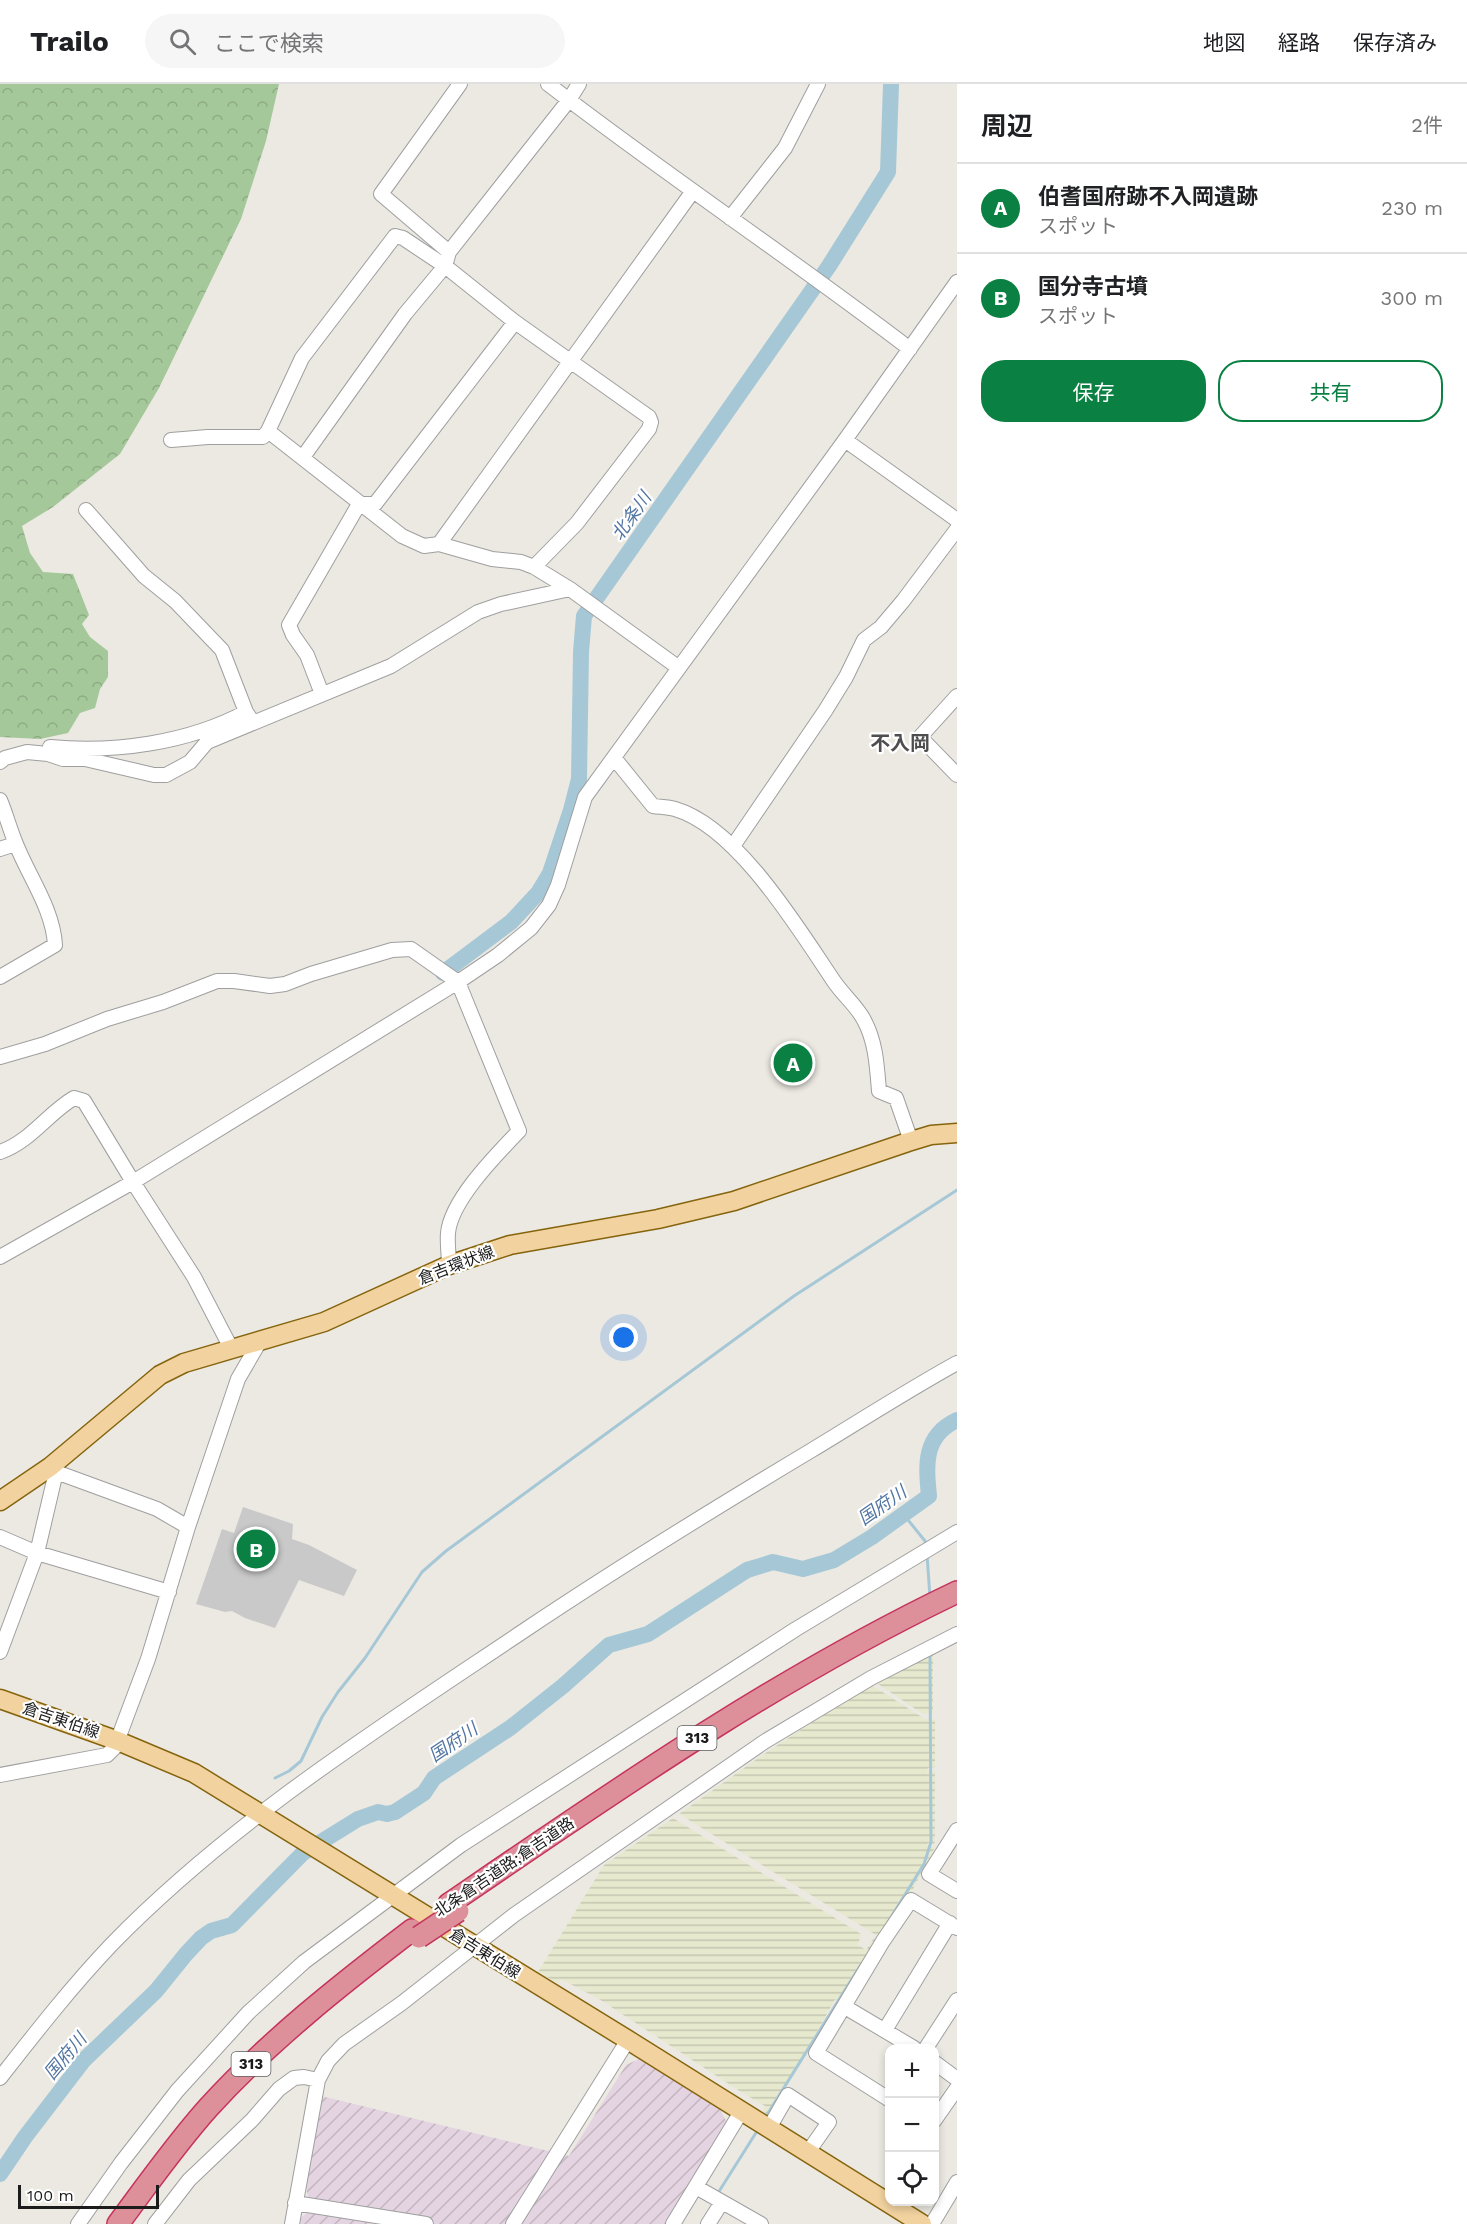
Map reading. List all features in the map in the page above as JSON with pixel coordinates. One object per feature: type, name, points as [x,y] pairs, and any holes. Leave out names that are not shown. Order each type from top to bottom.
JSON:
[{"type":"highway","name":"北条倉吉道路;倉吉道路","points":[[117,2224],[208,2108],[302,2017],[623,1785],[842,1652],[957,1592]]},
{"type":"highway","name":"北条倉吉道路;倉吉道路","points":[[453,1907],[718,1736],[847,1661],[957,1603]]},
{"type":"highway","name":"北条倉吉道路;倉吉道路","points":[[128,2224],[172,2164],[261,2065],[416,1934]]},
{"type":"main road","name":"倉吉環状線","points":[[0,1501],[53,1469],[160,1375],[184,1363],[324,1322],[449,1265],[510,1245],[658,1219],[734,1201],[911,1141],[957,1133]]},
{"type":"main road","name":"倉吉東伯線","points":[[0,1699],[118,1741],[194,1773],[741,2112],[885,2197]]},
{"type":"main road","name":"倉吉東伯線","points":[[898,2206],[922,2224]]},
{"type":"street","points":[[449,252],[381,194],[460,84]]},
{"type":"street","points":[[548,84],[730,218],[814,276],[910,349]]},
{"type":"street","points":[[303,457],[405,314],[445,266],[449,252],[579,84]]},
{"type":"street","points":[[730,218],[785,148],[818,84]]},
{"type":"street","points":[[439,544],[693,191]]},
{"type":"street","points":[[171,440],[263,437],[268,431],[302,358],[395,236],[403,238],[445,266],[515,322],[649,417],[651,423],[649,429],[577,524],[534,567]]},
{"type":"street","points":[[0,1257],[133,1182],[458,982],[498,955],[531,928],[549,905],[558,885],[585,797],[615,759],[957,282]]},
{"type":"street","points":[[359,504],[375,504],[515,322]]},
{"type":"street","points":[[268,431],[402,536],[424,546],[439,544],[492,559],[521,562],[534,567],[570,589],[679,668]]},
{"type":"street","points":[[845,440],[957,520]]},
{"type":"street","points":[[322,694],[307,655],[289,625],[359,504]]},
{"type":"street","points":[[86,510],[144,576],[175,601],[222,650],[249,717]]},
{"type":"street","points":[[733,846],[825,711],[846,677],[864,640],[880,627],[903,601],[957,529]]},
{"type":"street","points":[[50,747],[79,750],[138,745],[196,733],[249,717],[322,694],[392,666],[478,612],[501,604],[570,589]]},
{"type":"street","points":[[957,696],[920,737],[957,775]]},
{"type":"street","points":[[0,762],[5,758],[27,752],[48,754],[63,759],[85,759],[154,776],[166,776],[190,762],[207,742],[249,717]]},
{"type":"street","points":[[615,759],[653,806],[676,809],[701,821],[733,846],[760,877],[841,992],[864,1019],[874,1046],[879,1091],[896,1098],[911,1141]]},
{"type":"street","points":[[0,800],[15,843],[48,913],[54,931],[55,945],[0,977]]},
{"type":"street","points":[[0,849],[15,843]]},
{"type":"street","points":[[0,1057],[45,1044],[106,1019],[163,1002],[218,981],[270,986],[285,984],[392,950],[411,949],[458,982],[519,1131],[487,1164],[453,1213],[448,1232],[449,1265]]},
{"type":"street","points":[[0,1152],[12,1148],[74,1098],[84,1101],[194,1277],[231,1348]]},
{"type":"street","points":[[0,1775],[107,1755],[118,1741],[148,1659],[188,1527],[237,1379],[260,1341]]},
{"type":"street","points":[[0,2078],[67,1994],[113,1943],[182,1879],[245,1826],[267,1819],[314,1772],[592,1585],[957,1363]]},
{"type":"street","points":[[0,1652],[37,1552],[53,1469],[156,1509],[188,1527]]},
{"type":"street","points":[[78,2224],[121,2163],[177,2091],[248,2013],[304,1962],[461,1845],[796,1629],[957,1532]]},
{"type":"street","points":[[0,1537],[37,1552],[169,1592]]},
{"type":"street","points":[[292,2224],[318,2080],[328,2061],[344,2044],[514,1915],[764,1742],[871,1678],[957,1634]]},
{"type":"street","points":[[957,1830],[929,1874],[957,1891]]},
{"type":"street","points":[[885,2030],[953,1926],[910,1900],[816,2053],[887,2098]]},
{"type":"street","points":[[929,2044],[957,2000]]},
{"type":"street","points":[[845,2007],[906,2044]]},
{"type":"street","points":[[513,2224],[628,2040]]},
{"type":"street","points":[[939,2066],[957,2079]]},
{"type":"street","points":[[154,2224],[189,2180],[252,2120],[279,2089],[294,2078],[304,2077],[318,2080]]},
{"type":"street","points":[[939,2114],[957,2088]]},
{"type":"street","points":[[769,2128],[788,2095],[829,2122],[808,2152]]},
{"type":"street","points":[[673,2224],[741,2112]]},
{"type":"street","points":[[932,2224],[957,2182]]},
{"type":"street","points":[[696,2187],[761,2224]]},
{"type":"street","points":[[708,2224],[722,2202]]},
{"type":"street","points":[[295,2203],[426,2224]]},
{"type":"shaded area","points":[[243,1507],[293,1524],[292,1539],[309,1545],[357,1570],[344,1596],[299,1580],[275,1628],[232,1611],[225,1612],[196,1604],[222,1529],[234,1533]]},
{"type":"shaded area","points":[[643,2057],[717,2103],[716,2106],[727,2123],[665,2224],[300,2224],[301,2218],[310,2210],[305,2180],[321,2096],[569,2156],[626,2065]]},
{"type":"green space","points":[[0,84],[279,84],[266,141],[241,219],[159,388],[120,454],[53,507],[22,526],[30,553],[43,572],[73,574],[89,615],[82,624],[90,637],[108,651],[108,677],[100,689],[95,708],[80,713],[68,733],[40,739],[0,737]]},
{"type":"green space","points":[[933,1652],[933,1713],[923,1714],[875,1682]]},
{"type":"green space","points":[[870,1684],[925,1719],[935,1720],[935,1767],[928,1768],[927,1771],[935,1773],[935,1842],[934,1844],[928,1843],[927,1846],[935,1847],[912,1891],[881,1938],[679,1814]]},
{"type":"green space","points":[[673,1818],[861,1934],[858,1945],[866,1950],[874,1938],[880,1942],[842,2003],[836,1999],[834,2001],[770,2116],[763,2111],[765,2106],[599,1999],[561,1979],[558,1983],[538,1972],[604,1865]]},
{"type":"waterway","name":"北条川","points":[[443,973],[511,922],[538,893],[550,873],[579,779],[581,652],[584,616],[829,266],[888,172],[891,84]]},
{"type":"waterway","points":[[275,1778],[289,1771],[301,1761],[322,1717],[338,1692],[365,1658],[422,1572],[446,1551],[794,1296],[957,1190]]},
{"type":"waterway","name":"国府川","points":[[0,2174],[25,2137],[84,2060],[156,1991],[201,1938],[211,1931],[232,1925],[303,1853],[358,1819],[378,1812],[387,1814],[395,1812],[424,1793],[434,1778],[510,1728],[563,1686],[609,1645],[648,1634],[747,1570],[773,1562],[803,1569],[834,1560],[872,1537],[929,1496],[927,1473],[932,1443],[938,1434],[957,1420]]},
{"type":"waterway","points":[[904,1515],[925,1541],[926,1547]]},
{"type":"waterway","points":[[927,1554],[930,1598]]},
{"type":"waterway","points":[[885,1927],[924,1864],[931,1842],[930,1656]]},
{"type":"waterway","points":[[765,2118],[860,1966]]},
{"type":"waterway","points":[[718,2193],[759,2128]]},
{"type":"place","name":"伯耆国府跡不入岡遺跡","points":[[793,1063]]},
{"type":"place","name":"国分寺古墳","points":[[256,1549]]},
{"type":"district","name":"不入岡","points":[[900,743]]}]
